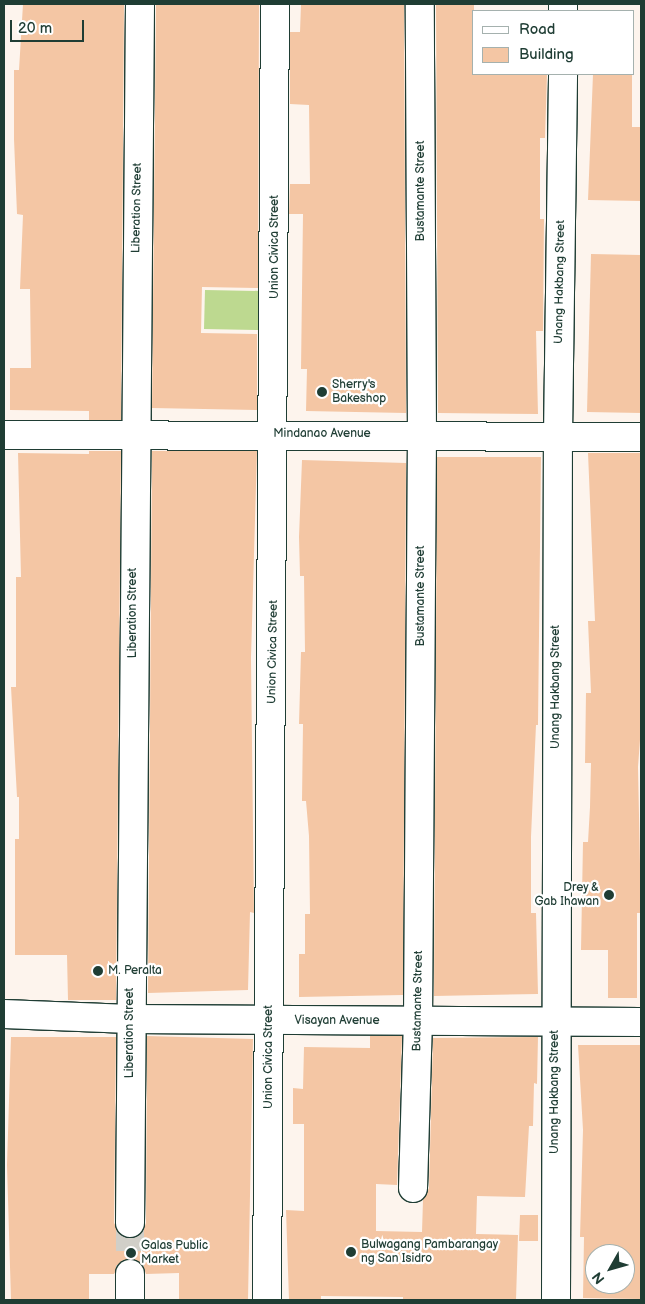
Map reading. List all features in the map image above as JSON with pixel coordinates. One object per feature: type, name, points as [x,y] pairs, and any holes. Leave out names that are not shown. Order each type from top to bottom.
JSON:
[{"type":"street","name":"Liberation Street","points":[[130,1210],[134,433],[140,4]]},
{"type":"street","name":"Union Civica Street","points":[[267,1300],[275,434],[275,4]]},
{"type":"street","name":"Bustamante Street","points":[[413,1188],[418,1021],[422,435],[420,4]]},
{"type":"street","name":"Unang Hakbang Street","points":[[556,1300],[555,1022],[562,75]]},
{"type":"street","name":"Mindanao Avenue","points":[[4,435],[134,433],[641,437]]},
{"type":"street","name":"Visayan Avenue","points":[[4,1014],[130,1019],[641,1022]]},
{"type":"street","points":[[130,1274],[130,1300]]},
{"type":"green space","points":[[205,290],[262,291],[261,330],[204,329]]},
{"type":"building","points":[[23,4],[124,4],[121,420],[89,420],[89,411],[10,410],[10,368],[31,368],[30,289],[20,289],[23,215],[17,214],[14,139],[14,70],[19,70]]},
{"type":"building","points":[[156,4],[259,4],[258,288],[202,287],[201,333],[257,334],[257,410],[152,408]]},
{"type":"building","points":[[301,4],[404,4],[406,413],[306,411],[307,369],[301,369],[303,214],[289,214],[290,184],[310,184],[309,105],[290,104],[290,32],[300,32]]},
{"type":"building","points":[[436,4],[474,4],[474,10],[472,10],[472,75],[547,75],[545,138],[540,138],[540,219],[544,219],[543,331],[536,331],[538,414],[438,413]]},
{"type":"building","points":[[593,75],[632,75],[632,127],[641,127],[641,201],[588,200]]},
{"type":"building","points":[[591,254],[641,255],[641,413],[587,412]]},
{"type":"building","points":[[89,451],[121,451],[116,1000],[68,1000],[67,955],[15,955],[15,839],[19,839],[19,797],[17,797],[11,687],[16,687],[16,577],[21,577],[18,453],[89,454]]},
{"type":"building","points":[[152,451],[257,451],[251,658],[254,913],[250,912],[248,990],[148,993]]},
{"type":"building","points":[[588,453],[641,453],[641,726],[638,767],[641,913],[637,913],[637,998],[608,998],[608,950],[581,950],[583,842],[588,842],[591,763],[585,763],[586,693],[591,693],[588,621],[595,621]]},
{"type":"building","points":[[437,457],[541,457],[538,725],[536,725],[531,837],[531,913],[536,913],[538,994],[434,996]]},
{"type":"building","points":[[302,460],[406,463],[403,995],[299,997],[299,954],[305,954],[305,914],[310,914],[309,836],[306,801],[302,801],[303,724],[299,724],[301,652],[305,652],[304,576],[300,576],[299,537]]},
{"type":"building","points":[[147,1036],[253,1039],[248,1300],[179,1300],[179,1273],[146,1274],[143,1266],[130,1258],[122,1261],[114,1274],[89,1274],[89,1300],[11,1300],[7,1165],[11,1037],[116,1037],[114,1223],[122,1236],[130,1239],[143,1231],[146,1223]]},
{"type":"building","points":[[370,1036],[402,1036],[397,1185],[376,1184],[376,1231],[422,1232],[423,1200],[429,1188],[433,1038],[538,1037],[537,1084],[534,1083],[533,1126],[529,1126],[525,1197],[477,1196],[476,1234],[518,1235],[516,1300],[403,1300],[403,1297],[321,1296],[321,1300],[289,1300],[286,1210],[304,1211],[304,1124],[293,1124],[293,1088],[303,1089],[304,1047],[370,1048]]},
{"type":"building","points":[[578,1045],[641,1045],[641,1299],[583,1298],[584,1237],[580,1237],[583,1130]]},
{"type":"building","points":[[520,1215],[538,1215],[538,1241],[519,1241]]},
{"type":"tunnel","points":[[130,1223],[130,1274]]},
{"type":"place","name":"Sherry's Bakeshop","points":[[322,392]]},
{"type":"place","name":"Drey & Gab Ihawan","points":[[609,895]]},
{"type":"place","name":"M. Peralta","points":[[98,971]]},
{"type":"place","name":"Bulwagang Pambarangay ng San Isidro","points":[[351,1252]]},
{"type":"place","name":"Galas Public Market","points":[[131,1253]]}]
